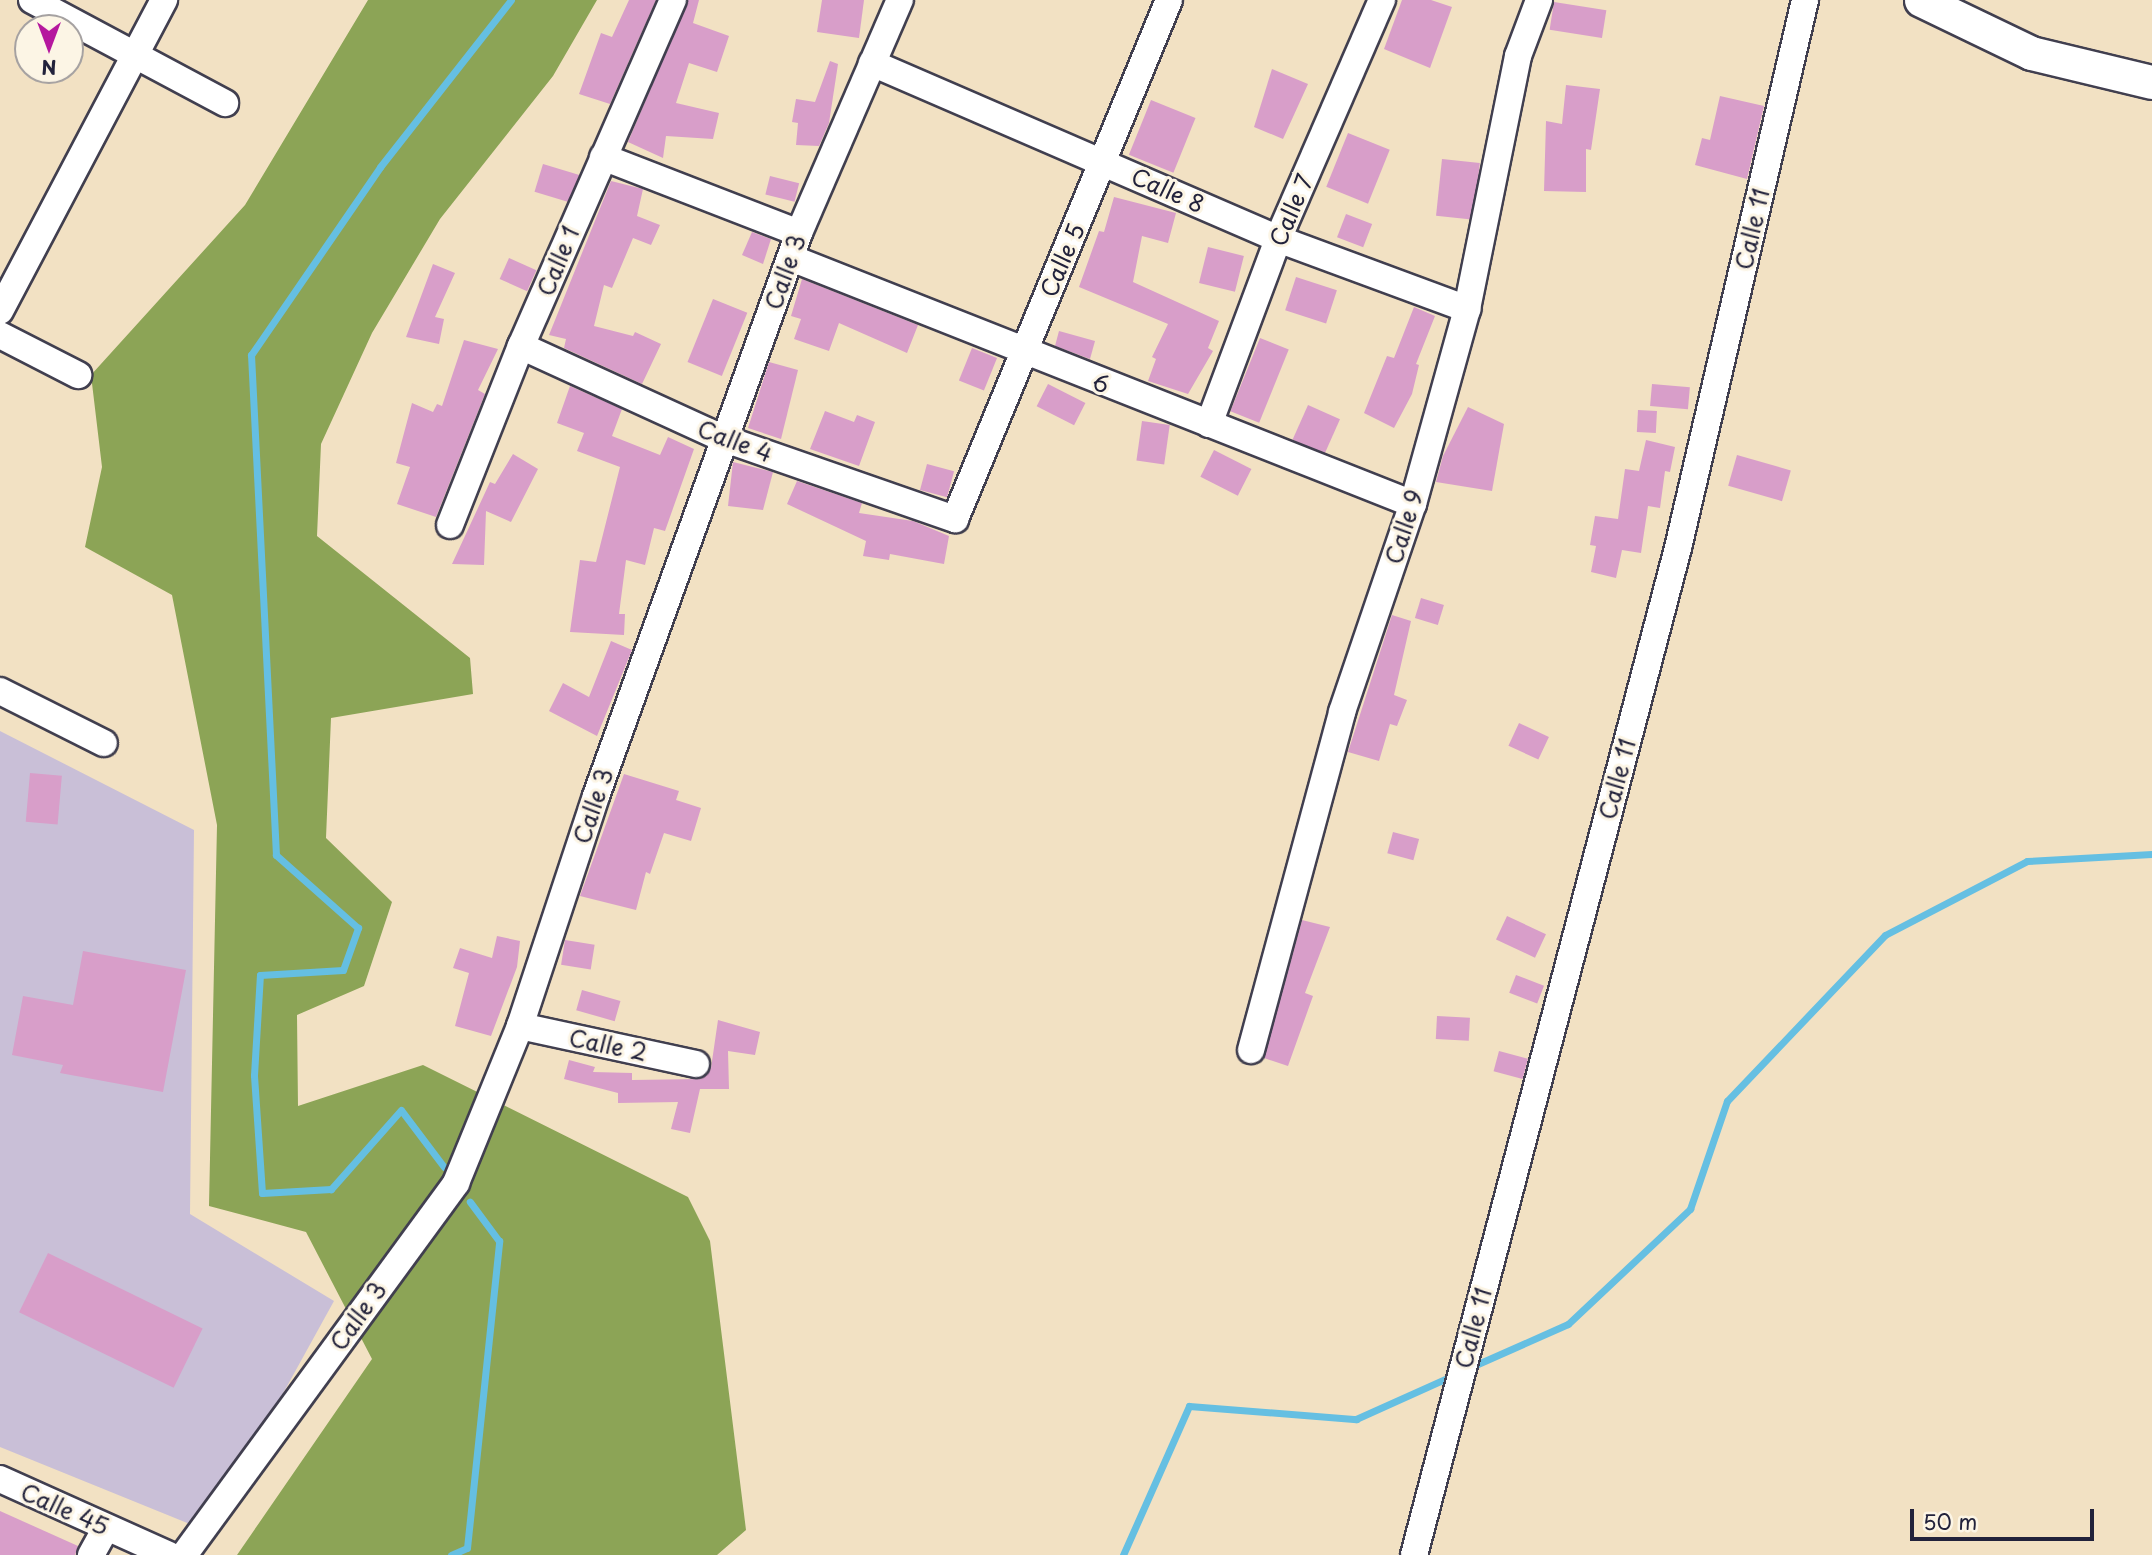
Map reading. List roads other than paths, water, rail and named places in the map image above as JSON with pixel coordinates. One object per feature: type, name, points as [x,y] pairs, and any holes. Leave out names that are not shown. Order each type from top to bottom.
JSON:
[{"type":"street","points":[[32,0],[225,103]]},
{"type":"street","points":[[0,311],[164,0]]},
{"type":"street","name":"Calle 1","points":[[450,525],[521,346],[673,0]]},
{"type":"street","name":"Calle 3","points":[[184,1555],[456,1183],[520,1026],[722,438],[795,245],[900,0]]},
{"type":"street","name":"Calle 5","points":[[955,519],[1022,353],[1105,162],[1169,0]]},
{"type":"street","name":"Calle 7","points":[[1209,424],[1278,239],[1382,0]]},
{"type":"street","name":"Calle 9","points":[[1251,1050],[1342,712],[1413,504],[1467,309],[1518,57],[1539,0]]},
{"type":"street","name":"Calle 11","points":[[1414,1555],[1678,548],[1805,0]]},
{"type":"street","points":[[1921,0],[2031,53],[2152,82]]},
{"type":"street","name":"Calle 8","points":[[872,63],[1278,239],[1467,309]]},
{"type":"street","name":"6","points":[[603,157],[1022,353],[1413,504]]},
{"type":"street","points":[[0,335],[78,375]]},
{"type":"street","name":"Calle 4","points":[[521,346],[722,438],[955,519]]},
{"type":"street","points":[[0,691],[104,743]]},
{"type":"street","name":"Calle 2","points":[[520,1026],[696,1064]]},
{"type":"street","name":"Calle 45","points":[[0,1479],[169,1555]]},
{"type":"street","points":[[91,1555],[106,1528]]},
{"type":"waterway","points":[[444,1167],[401,1110],[331,1189],[262,1193],[254,1075],[260,975],[343,970],[358,928],[276,855],[251,355],[380,167],[511,0]]},
{"type":"waterway","points":[[1471,1367],[1568,1324],[1690,1209],[1727,1101],[1885,935],[2027,861],[2152,854]]},
{"type":"waterway","points":[[451,1555],[467,1548],[499,1241],[470,1202]]},
{"type":"waterway","points":[[1123,1555],[1189,1406],[1356,1419],[1454,1375]]}]
